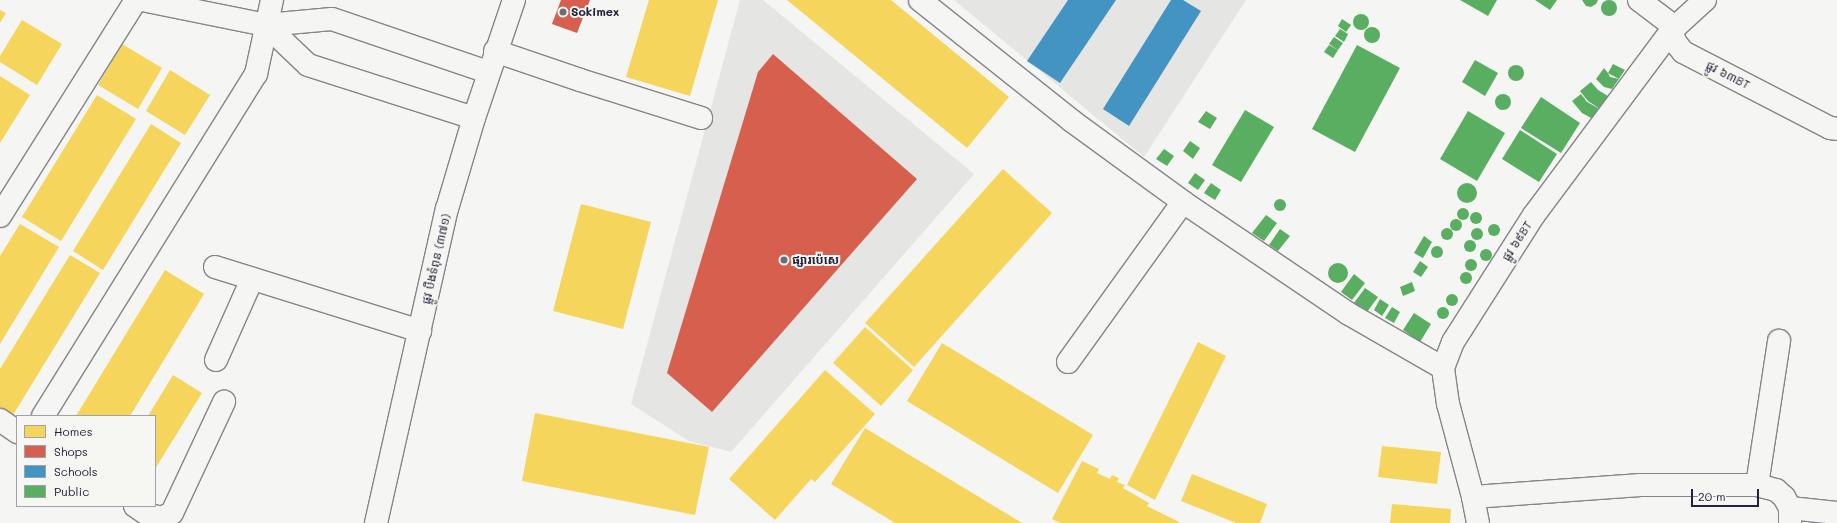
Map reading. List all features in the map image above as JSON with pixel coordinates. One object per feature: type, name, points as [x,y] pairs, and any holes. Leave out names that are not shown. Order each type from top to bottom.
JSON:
[{"type":"street","points":[[0,216],[136,0]]},
{"type":"street","points":[[142,0],[266,25],[332,19],[488,72]]},
{"type":"street","points":[[44,415],[256,74],[272,0]]},
{"type":"street","name":"ផ្លូវ បឹងទំពុន (៣៧១)","points":[[376,523],[447,209],[488,72],[514,0]]},
{"type":"street","points":[[920,0],[1072,121],[1184,202],[1349,314],[1443,368]]},
{"type":"street","name":"ផ្លូវ ៦៣BT","points":[[1639,0],[1664,17],[1670,23],[1675,42],[1683,52],[1830,128],[1837,130]]},
{"type":"street","name":"ផ្លូវ ៦៩BT","points":[[1478,523],[1473,497],[1448,404],[1443,368],[1453,342],[1534,215],[1671,31],[1705,0]]},
{"type":"street","points":[[266,25],[308,65],[474,118]]},
{"type":"street","points":[[495,51],[700,118]]},
{"type":"street","points":[[1068,362],[1184,202]]},
{"type":"street","points":[[215,267],[420,331]]},
{"type":"street","points":[[216,360],[252,279]]},
{"type":"street","points":[[1757,485],[1779,341]]},
{"type":"street","points":[[136,507],[147,514],[161,518],[172,513],[224,402]]},
{"type":"street","points":[[0,420],[16,431]]},
{"type":"street","points":[[1473,497],[1641,485],[1757,485],[1776,490],[1784,497],[1790,516],[1837,513]]},
{"type":"shaded area","name":"ផ្សារប៉េសេ","points":[[740,0],[763,0],[974,174],[731,452],[689,441],[631,404]]},
{"type":"shaded area","points":[[954,0],[1246,0],[1144,157]]},
{"type":"building: Homes","points":[[649,0],[718,0],[690,96],[626,77]]},
{"type":"building: Homes","points":[[787,0],[891,0],[1009,97],[967,148]]},
{"type":"building: Homes","points":[[0,10],[6,13],[0,23]]},
{"type":"building: Homes","points":[[22,20],[62,44],[37,85],[0,62],[0,56]]},
{"type":"building: Homes","points":[[122,44],[162,68],[138,109],[98,85]]},
{"type":"building: Homes","points":[[170,70],[210,95],[185,135],[146,111]]},
{"type":"building: Homes","points":[[0,76],[30,95],[0,143]]},
{"type":"building: Homes","points":[[97,95],[136,119],[61,241],[22,217]]},
{"type":"building: Homes","points":[[151,124],[181,143],[103,270],[73,251]]},
{"type":"building: Homes","points":[[1003,169],[1052,213],[914,367],[865,323]]},
{"type":"building: Homes","points":[[581,204],[651,222],[623,329],[553,311]]},
{"type":"building: Homes","points":[[20,224],[59,247],[0,344],[0,256]]},
{"type":"building: Homes","points":[[70,255],[100,273],[13,415],[0,407],[0,369]]},
{"type":"building: Homes","points":[[165,270],[204,294],[131,415],[77,415]]},
{"type":"building: Homes","points":[[865,327],[913,370],[881,406],[833,363]]},
{"type":"building: Homes","points":[[1198,342],[1226,356],[1155,500],[1127,485]]},
{"type":"building: Homes","points":[[942,343],[1093,435],[1058,493],[907,401]]},
{"type":"building: Homes","points":[[825,370],[875,414],[815,482],[811,479],[775,520],[729,479]]},
{"type":"building: Homes","points":[[173,375],[202,393],[156,467],[156,415],[149,415]]},
{"type":"building: Homes","points":[[535,413],[709,447],[695,515],[522,481]]},
{"type":"building: Homes","points":[[865,428],[1022,523],[895,523],[831,484]]},
{"type":"building: Homes","points":[[1382,446],[1441,452],[1437,484],[1378,477]]},
{"type":"building: Homes","points":[[1082,461],[1099,469],[1097,473],[1110,479],[1112,475],[1119,478],[1117,482],[1125,485],[1123,488],[1149,503],[1147,506],[1179,522],[1060,523],[1052,519]]},
{"type":"building: Homes","points":[[1192,474],[1267,504],[1260,523],[1236,523],[1181,501]]},
{"type":"building: Homes","points":[[1392,504],[1451,509],[1450,523],[1390,523]]},
{"type":"building: Shops","points":[[561,0],[590,0],[577,33],[552,24]]},
{"type":"building: Shops","points":[[773,54],[917,179],[712,412],[667,373],[758,72]]},
{"type":"building: Schools","points":[[1068,0],[1116,0],[1060,83],[1027,61]]},
{"type":"building: Schools","points":[[1171,0],[1183,0],[1201,11],[1129,126],[1103,109]]},
{"type":"building: Public","points":[[1460,0],[1497,0],[1488,16]]},
{"type":"building: Public","points":[[1535,0],[1557,0],[1550,10]]},
{"type":"building: Public","points":[[1582,0],[1598,0],[1596,4],[1591,7],[1586,6]]},
{"type":"building: Public","points":[[1606,0],[1612,0],[1617,5],[1615,14],[1612,16],[1606,16],[1601,11],[1601,5]]},
{"type":"building: Public","points":[[1358,14],[1364,14],[1369,19],[1367,28],[1364,30],[1358,30],[1353,25],[1353,19]]},
{"type":"building: Public","points":[[1342,19],[1351,25],[1346,32],[1338,26]]},
{"type":"building: Public","points":[[1369,27],[1375,27],[1380,32],[1378,41],[1375,43],[1369,43],[1364,38],[1364,32]]},
{"type":"building: Public","points":[[1340,29],[1348,34],[1344,42],[1335,36]]},
{"type":"building: Public","points":[[1334,37],[1343,43],[1338,50],[1329,44]]},
{"type":"building: Public","points":[[1329,45],[1338,50],[1333,58],[1324,52]]},
{"type":"building: Public","points":[[1357,45],[1400,68],[1355,152],[1312,129]]},
{"type":"building: Public","points":[[1475,60],[1498,73],[1485,96],[1462,82]]},
{"type":"building: Public","points":[[1613,64],[1625,70],[1619,79],[1608,73]]},
{"type":"building: Public","points":[[1513,65],[1519,65],[1524,70],[1522,79],[1519,81],[1513,81],[1508,76],[1508,70]]},
{"type":"building: Public","points":[[1604,68],[1610,77],[1619,79],[1612,89],[1604,87],[1596,79]]},
{"type":"building: Public","points":[[1591,82],[1598,90],[1608,96],[1600,109],[1588,101],[1580,91]]},
{"type":"building: Public","points":[[1500,94],[1506,94],[1511,99],[1509,108],[1506,110],[1500,110],[1495,105],[1495,99]]},
{"type":"building: Public","points":[[1581,94],[1587,102],[1598,108],[1593,119],[1582,113],[1572,101]]},
{"type":"building: Public","points":[[1541,97],[1580,123],[1561,153],[1521,128]]},
{"type":"building: Public","points":[[1245,110],[1274,127],[1241,182],[1212,165]]},
{"type":"building: Public","points":[[1206,111],[1217,118],[1210,129],[1198,122]]},
{"type":"building: Public","points":[[1468,111],[1505,133],[1477,181],[1440,159]]},
{"type":"building: Public","points":[[1520,130],[1557,154],[1539,182],[1502,159]]},
{"type":"building: Public","points":[[1190,141],[1200,148],[1193,159],[1183,151]]},
{"type":"building: Public","points":[[1164,149],[1174,156],[1167,166],[1156,159]]},
{"type":"building: Public","points":[[1195,173],[1205,180],[1198,190],[1188,183]]},
{"type":"building: Public","points":[[1211,183],[1221,190],[1215,200],[1204,193]]},
{"type":"building: Public","points":[[1467,183],[1474,186],[1477,193],[1474,200],[1467,203],[1460,200],[1457,193],[1460,186]]},
{"type":"building: Public","points":[[1278,199],[1282,199],[1286,205],[1282,211],[1278,211],[1274,207],[1274,203]]},
{"type":"building: Public","points":[[1461,208],[1465,208],[1469,214],[1465,220],[1461,220],[1457,216],[1457,212]]},
{"type":"building: Public","points":[[1474,212],[1478,212],[1482,218],[1478,224],[1474,224],[1470,220],[1470,216]]},
{"type":"building: Public","points":[[1266,215],[1277,223],[1264,241],[1252,233]]},
{"type":"building: Public","points":[[1454,219],[1458,219],[1462,225],[1458,231],[1454,231],[1450,227],[1450,223]]},
{"type":"building: Public","points":[[1492,224],[1496,224],[1500,230],[1496,236],[1492,236],[1488,232],[1488,228]]},
{"type":"building: Public","points":[[1445,228],[1449,228],[1453,234],[1449,240],[1445,240],[1441,236],[1441,232]]},
{"type":"building: Public","points":[[1475,228],[1479,228],[1483,234],[1479,240],[1475,240],[1471,236],[1471,232]]},
{"type":"building: Public","points":[[1280,229],[1290,236],[1278,251],[1269,245]]},
{"type":"building: Public","points":[[1424,236],[1432,242],[1423,258],[1414,253]]},
{"type":"building: Public","points":[[1468,240],[1472,240],[1476,246],[1472,252],[1468,252],[1464,248],[1464,244]]},
{"type":"building: Public","points":[[1435,246],[1439,246],[1443,252],[1439,258],[1435,258],[1431,254],[1431,250]]},
{"type":"building: Public","points":[[1484,249],[1488,249],[1492,255],[1488,261],[1484,261],[1480,257],[1480,253]]},
{"type":"building: Public","points":[[1469,259],[1473,259],[1477,265],[1473,271],[1469,271],[1465,267],[1465,263]]},
{"type":"building: Public","points":[[1420,261],[1428,267],[1421,277],[1413,272]]},
{"type":"building: Public","points":[[1338,263],[1345,266],[1348,273],[1345,280],[1338,283],[1331,280],[1328,273],[1331,266]]},
{"type":"building: Public","points":[[1464,272],[1468,272],[1472,278],[1468,284],[1464,284],[1460,280],[1460,276]]},
{"type":"building: Public","points":[[1354,274],[1365,283],[1352,300],[1341,292]]},
{"type":"building: Public","points":[[1412,282],[1415,291],[1403,296],[1400,287]]},
{"type":"building: Public","points":[[1365,288],[1378,297],[1367,312],[1354,303]]},
{"type":"building: Public","points":[[1450,294],[1454,294],[1458,300],[1454,306],[1450,306],[1446,302],[1446,298]]},
{"type":"building: Public","points":[[1380,299],[1389,305],[1382,316],[1374,310]]},
{"type":"building: Public","points":[[1392,307],[1400,312],[1394,323],[1385,318]]},
{"type":"building: Public","points":[[1441,307],[1445,307],[1449,313],[1445,319],[1441,319],[1437,315],[1437,311]]},
{"type":"building: Public","points":[[1414,313],[1431,324],[1420,342],[1403,330]]},
{"type":"place","name":"Sokimex","points":[[563,12]]},
{"type":"place","name":"ផ្សារប៉េសេ","points":[[784,260]]}]
